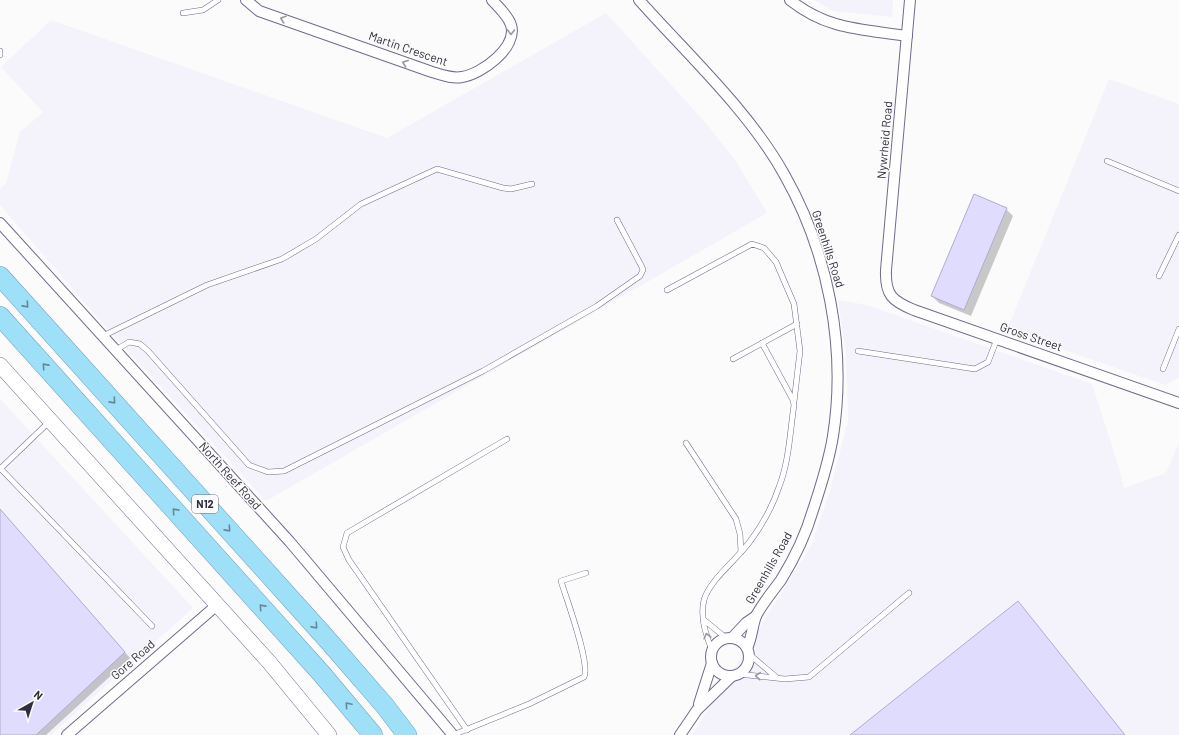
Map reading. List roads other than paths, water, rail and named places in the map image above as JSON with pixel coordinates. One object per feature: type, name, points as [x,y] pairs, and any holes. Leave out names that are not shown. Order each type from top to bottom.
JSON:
[{"type":"highway","name":"N12","points":[[0,276],[326,638],[407,735]]},
{"type":"highway","name":"N12","points":[[0,316],[321,673],[373,735]]},
{"type":"main road","points":[[0,366],[269,662],[329,735]]},
{"type":"street","name":"Martin Crescent","points":[[246,0],[259,11],[432,72],[457,78],[472,74],[488,65],[508,45],[512,35],[510,23],[492,0]]},
{"type":"street","name":"Greenhills Road","points":[[639,0],[746,120],[784,174],[803,211],[829,290],[837,372],[833,436],[826,468],[813,512],[801,543],[782,578],[756,616],[729,638]]},
{"type":"street","points":[[790,0],[807,13],[830,24],[907,36]]},
{"type":"street","name":"Nywrheid Road","points":[[886,282],[910,0]]},
{"type":"street","name":"North Reef Road","points":[[0,223],[290,542],[453,735]]},
{"type":"street","name":"Gross Street","points":[[886,282],[888,293],[894,300],[902,305],[1179,403]]},
{"type":"street","name":"Gore Road","points":[[66,735],[217,605]]},
{"type":"street","name":"Greenhills Road","points":[[748,651],[756,616]]},
{"type":"street","points":[[680,735],[697,710],[747,666],[748,651],[738,640],[729,638],[720,640],[712,650],[712,663],[697,710]]},
{"type":"street","points":[[712,663],[720,673],[735,675]]},
{"type":"lane","points":[[183,13],[203,10],[218,0]]},
{"type":"lane","points":[[1107,161],[1179,191]]},
{"type":"lane","points":[[103,336],[207,286],[282,259],[316,238],[361,204],[436,169],[503,188],[511,189],[532,184]]},
{"type":"lane","points":[[116,350],[129,342],[140,344],[148,351],[249,465],[262,471],[278,473],[292,468],[353,438],[482,371],[597,306],[640,276],[643,270],[642,267],[617,220]]},
{"type":"lane","points":[[1160,276],[1179,235]]},
{"type":"lane","points":[[667,290],[752,244],[764,248],[776,262],[794,304],[800,350],[794,405],[780,486],[761,524],[741,552],[711,586],[704,599],[704,620],[707,638],[712,650]]},
{"type":"lane","points":[[733,359],[796,324]]},
{"type":"lane","points":[[1163,369],[1179,329]]},
{"type":"lane","points":[[858,351],[975,369],[988,362],[997,339]]},
{"type":"lane","points":[[762,343],[793,400],[794,405]]},
{"type":"lane","points":[[50,421],[0,469],[152,626]]},
{"type":"lane","points":[[467,730],[349,560],[343,547],[347,533],[507,439]]},
{"type":"lane","points":[[686,443],[736,519],[740,534],[741,552]]},
{"type":"lane","points":[[453,735],[529,704],[584,677],[586,668],[582,649],[561,580],[586,572]]},
{"type":"lane","points":[[735,675],[793,680],[809,677],[909,593]]},
{"type":"lane","points":[[704,620],[729,638]]},
{"type":"lane","points":[[748,651],[777,678]]}]
